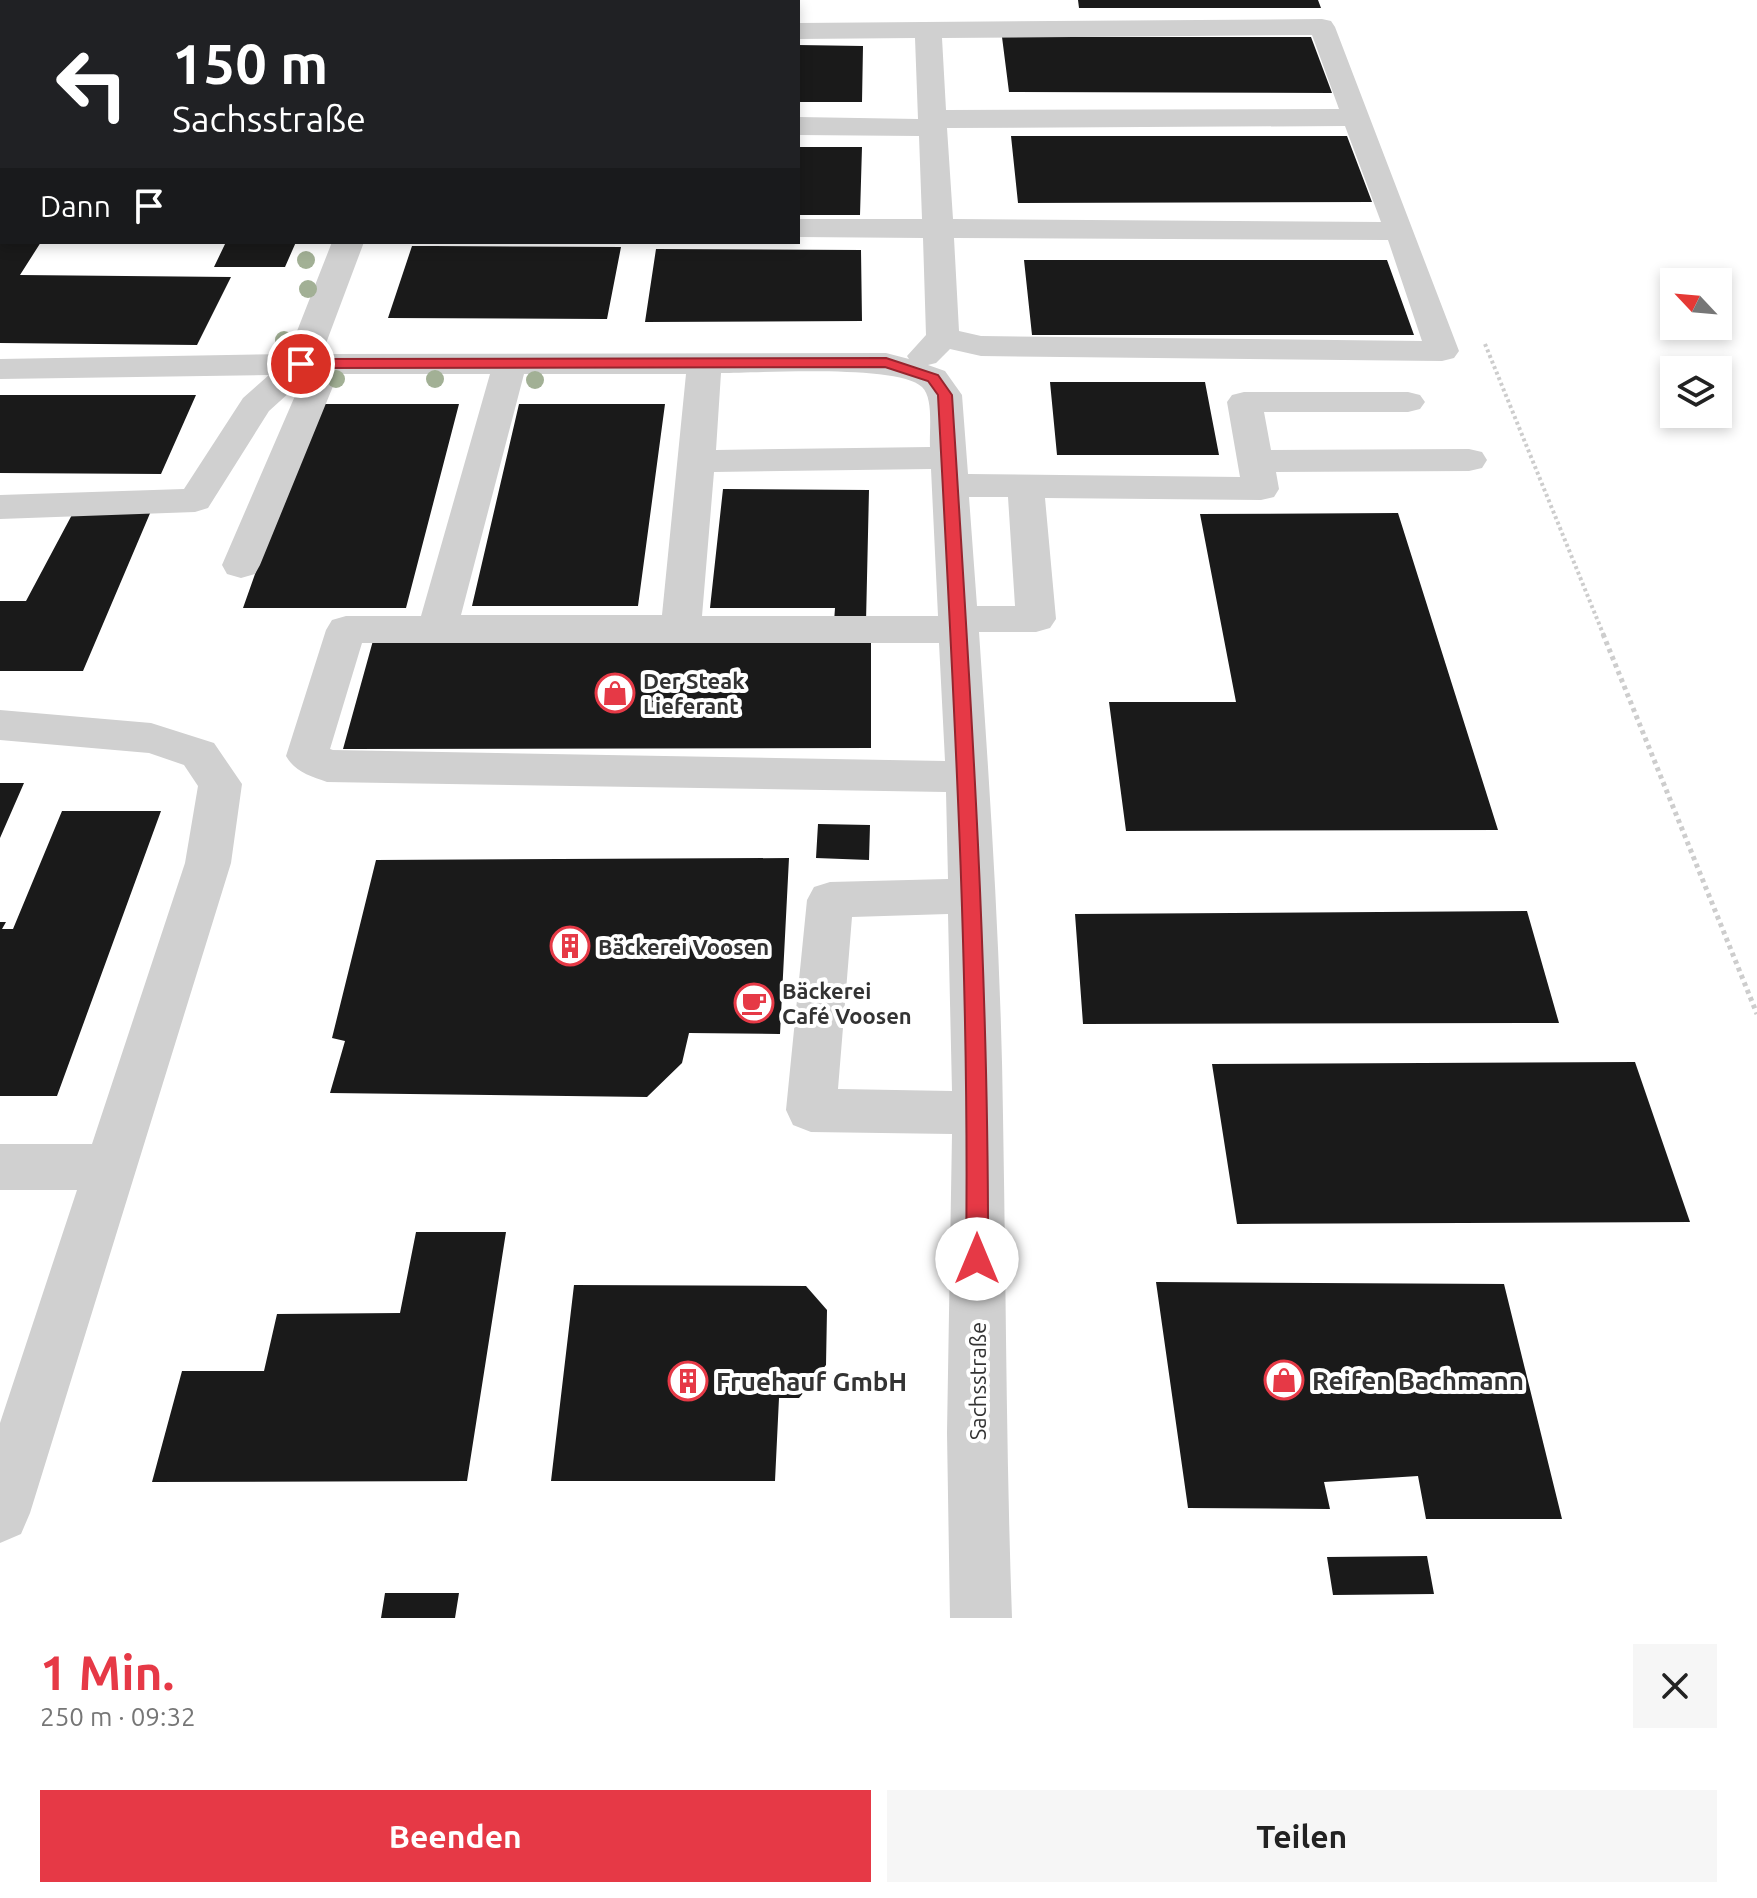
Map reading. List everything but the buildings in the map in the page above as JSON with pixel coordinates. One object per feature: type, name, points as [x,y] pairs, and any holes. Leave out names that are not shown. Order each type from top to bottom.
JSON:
[{"type":"street","points":[[800,31],[1322,27],[1442,351],[981,346],[943,337]]},
{"type":"street","points":[[911,369],[943,337],[928,31]]},
{"type":"street","points":[[800,126],[1357,117]]},
{"type":"street","points":[[800,228],[1400,231]]},
{"type":"street","points":[[241,565],[313,364],[347,244]]},
{"type":"street","points":[[437,629],[510,363]]},
{"type":"street","points":[[681,629],[704,392],[703,363]]},
{"type":"street","name":"Sachsstraße","points":[[0,369],[313,364],[886,363],[933,378],[945,395],[967,777],[978,1113],[976,1433],[981,1618]]},
{"type":"street","points":[[0,507],[195,500],[255,405],[313,364]]},
{"type":"street","points":[[697,461],[950,472],[1026,486],[1261,489],[1244,402],[1408,402]]},
{"type":"street","points":[[1256,461],[1469,460]]},
{"type":"street","points":[[967,777],[327,766],[307,756],[346,630],[681,629],[958,624],[1036,619],[1026,486]]},
{"type":"street","points":[[0,725],[151,738],[199,754],[220,784],[208,863],[0,1513]]},
{"type":"street","points":[[970,896],[830,900],[811,1110],[978,1113]]},
{"type":"street","points":[[0,1167],[109,1167]]},
{"type":"path","points":[[1484,341],[1757,1014]]},
{"type":"place","name":"Der Steak Lieferant","points":[[615,693]]},
{"type":"place","name":"Bäckerei Voosen","points":[[570,946]]},
{"type":"place","name":"Bäckerei Café Voosen","points":[[754,1003]]},
{"type":"place","name":"Reifen Bachmann","points":[[1284,1380]]},
{"type":"place","name":"Fruehauf GmbH","points":[[688,1381]]},
{"type":"route","points":[[301,364],[886,363],[933,378],[945,395],[967,777],[978,1113],[977,1259]]}]
